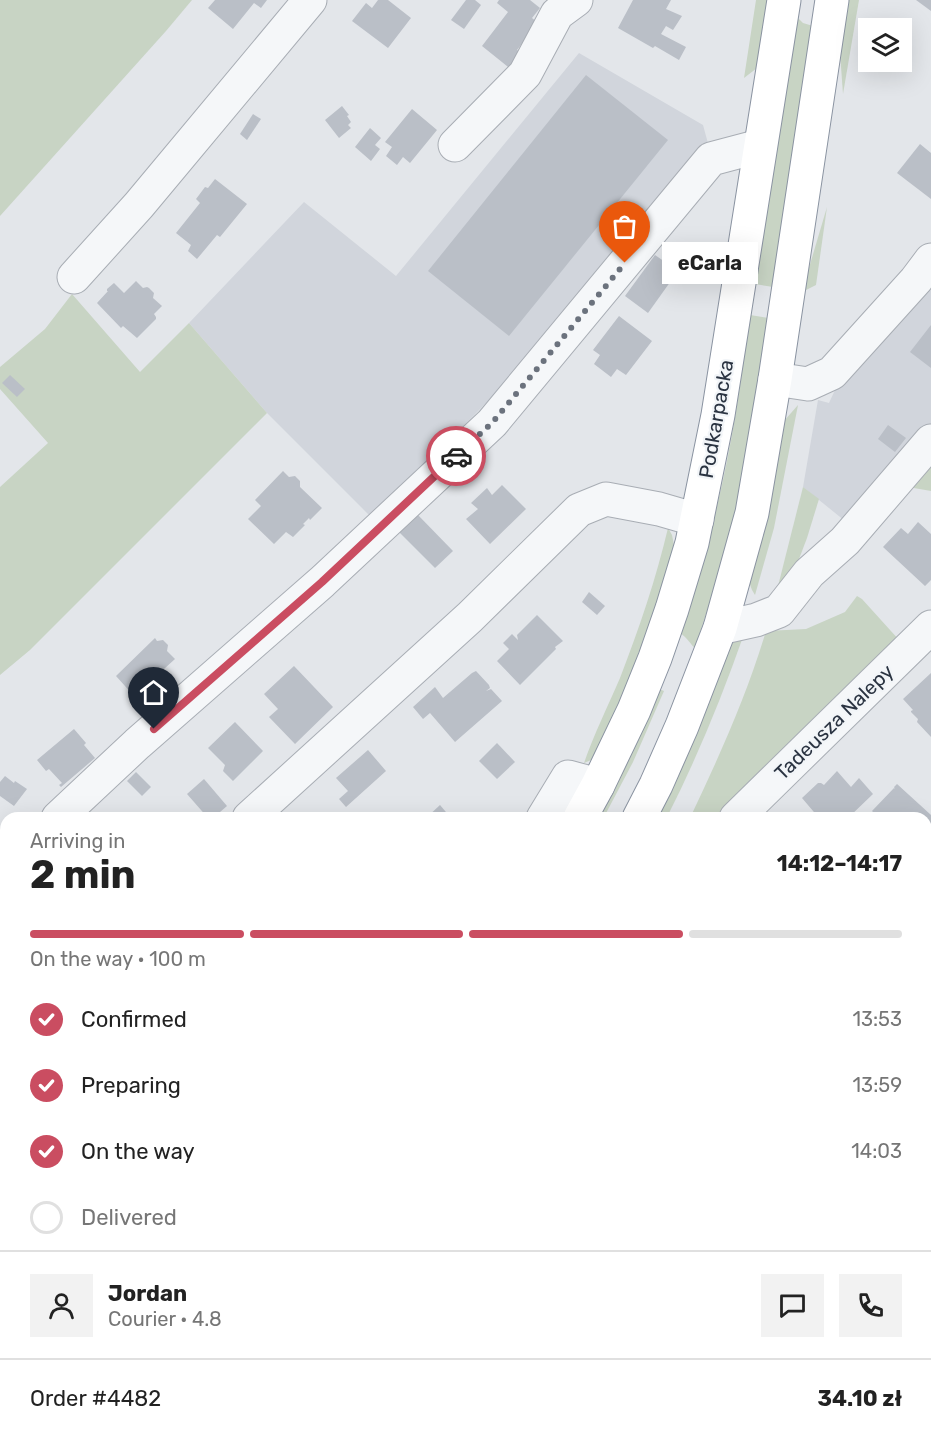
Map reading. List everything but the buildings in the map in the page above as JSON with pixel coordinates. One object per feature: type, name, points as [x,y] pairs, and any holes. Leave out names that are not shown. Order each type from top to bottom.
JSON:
[{"type":"highway","name":"Podkarpacka","points":[[583,812],[634,710],[676,598],[692,543],[718,415],[784,0]]},
{"type":"highway","points":[[804,0],[806,10],[812,14],[821,10],[832,0]]},
{"type":"highway","points":[[642,812],[682,726],[720,628],[752,513],[775,379],[832,0]]},
{"type":"highway","points":[[655,658],[670,649],[680,651],[683,655],[663,718],[667,759]]},
{"type":"street","points":[[74,277],[139,205],[310,0]]},
{"type":"street","points":[[455,145],[525,74],[557,14],[576,0]]},
{"type":"street","points":[[64,812],[137,744],[322,582],[492,423],[711,159],[760,146]]},
{"type":"street","points":[[775,379],[808,384],[832,373],[916,280],[931,260]]},
{"type":"street","points":[[720,628],[756,620],[779,611],[809,573],[844,541],[931,441]]},
{"type":"street","points":[[256,812],[470,617],[579,510],[606,499],[659,509],[697,520]]},
{"type":"street","name":"Tadeusza Nalepy","points":[[742,812],[931,627]]},
{"type":"street","points":[[547,812],[568,777],[598,785]]},
{"type":"shaded area","points":[[579,53],[703,125],[709,147],[521,367],[373,519],[267,413],[189,323],[304,202],[396,276]]},
{"type":"shaded area","points":[[931,274],[931,426],[850,525],[803,487],[818,400],[829,403],[842,375]]},
{"type":"green space","points":[[0,0],[192,0],[0,216]]},
{"type":"green space","points":[[756,0],[767,0],[757,68],[744,78]]},
{"type":"green space","points":[[847,0],[859,0],[843,94],[840,53]]},
{"type":"green space","points":[[797,17],[803,23],[813,26],[773,287],[755,284]]},
{"type":"green space","points":[[827,207],[816,285],[804,291],[806,278]]},
{"type":"green space","points":[[72,294],[140,372],[189,323],[267,413],[30,650],[0,675],[0,487],[48,443],[0,389],[0,367],[45,329]]},
{"type":"green space","points":[[750,315],[769,318],[753,420],[733,523],[695,648],[680,633],[703,559],[721,489],[736,415]]},
{"type":"green space","points":[[798,405],[774,528],[755,595],[749,582],[784,421]]},
{"type":"green space","points":[[931,457],[931,491],[908,487]]},
{"type":"green space","points":[[803,487],[819,499],[799,559],[776,594]]},
{"type":"green space","points":[[668,528],[674,545],[645,643],[596,758],[584,763],[634,641],[653,585]]},
{"type":"green space","points":[[857,596],[900,641],[724,812],[693,812],[732,726],[766,631],[806,629],[845,612]]},
{"type":"green space","points":[[744,634],[727,681],[678,795],[670,812],[657,812],[729,643]]},
{"type":"green space","points":[[659,689],[664,691],[633,762],[607,812],[602,812]]},
{"type":"way so far","points":[[456,456],[492,423],[625,263]]},
{"type":"place","name":"eCarla","points":[[625,263]]},
{"type":"route","points":[[154,729],[322,582],[456,456]]}]
